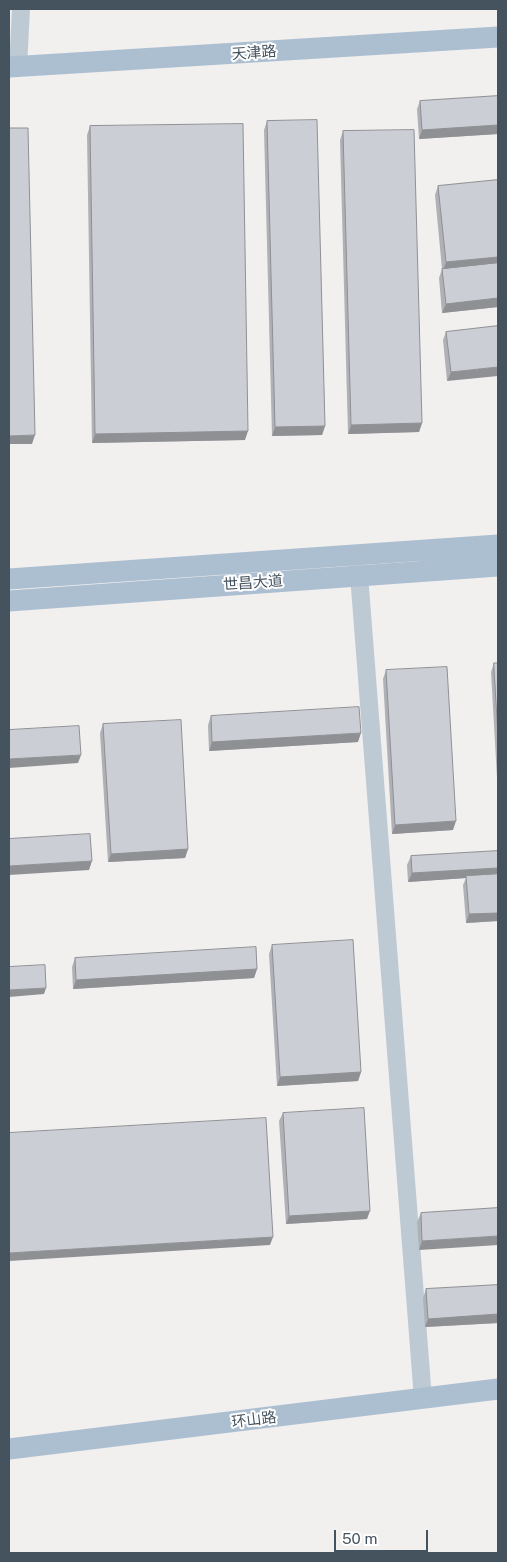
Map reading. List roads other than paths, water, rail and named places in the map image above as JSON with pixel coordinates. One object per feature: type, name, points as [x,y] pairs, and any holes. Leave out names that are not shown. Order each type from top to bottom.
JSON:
[{"type":"main road","name":"天津路","points":[[14,67],[498,37]]},
{"type":"main road","name":"世昌大道","points":[[9,579],[498,545]]},
{"type":"main road","name":"世昌大道","points":[[9,601],[498,566]]},
{"type":"main road","name":"环山路","points":[[9,1449],[498,1389]]},
{"type":"street","points":[[14,67],[21,9]]},
{"type":"street","points":[[359,575],[423,1399]]}]
